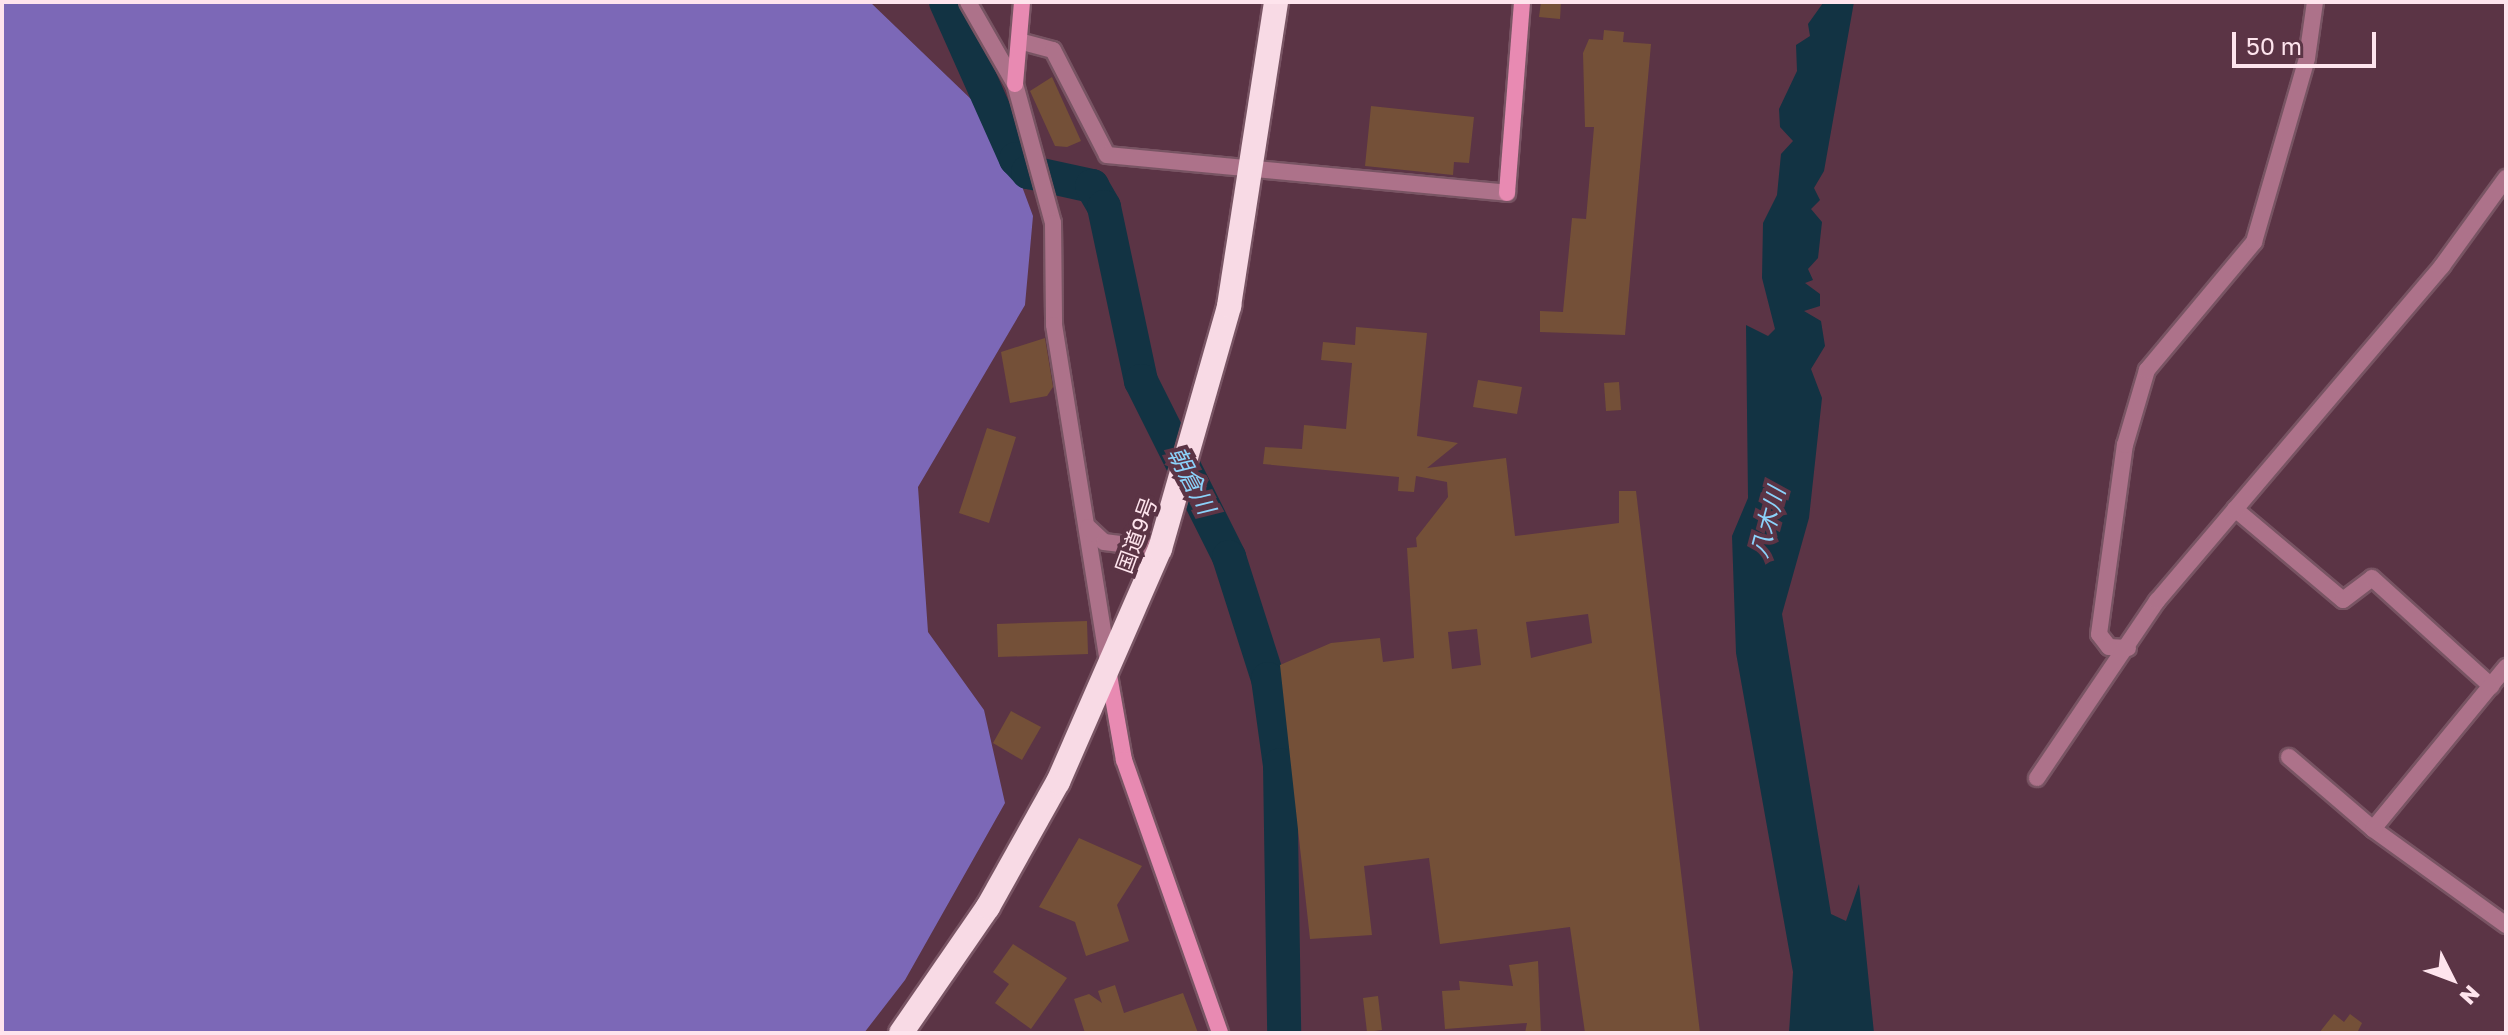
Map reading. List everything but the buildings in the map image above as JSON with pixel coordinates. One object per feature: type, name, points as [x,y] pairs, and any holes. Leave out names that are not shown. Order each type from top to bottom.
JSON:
[{"type":"highway","name":"国道9号","points":[[901,1033],[1017,858],[1109,675],[1160,549],[1196,443],[1254,172],[1276,2]]},
{"type":"street","points":[[968,2],[1015,84],[1053,223],[1054,325],[1124,760],[1220,1033]]},
{"type":"street","points":[[1015,84],[1022,2]]},
{"type":"street","points":[[1019,41],[1053,50],[1107,155],[1254,172],[1507,193],[1522,2]]},
{"type":"street","points":[[2128,648],[2109,647],[2099,634],[2134,415],[2147,370],[2254,242],[2307,58],[2315,2]]},
{"type":"street","points":[[2037,778],[2157,601],[2442,266],[2506,178]]},
{"type":"street","points":[[2235,509],[2343,600],[2372,578],[2491,686]]},
{"type":"street","points":[[1088,527],[1104,542],[1160,549]]},
{"type":"street","points":[[2373,829],[2506,667]]},
{"type":"street","points":[[2289,757],[2373,829],[2506,925]]},
{"type":"shaded area","points":[[2,2],[870,2],[1000,127],[1033,216],[1025,305],[918,487],[928,632],[984,710],[1005,803],[905,980],[864,1033],[2,1033]]},
{"type":"water","name":"八木川","points":[[1854,2],[1824,171],[1814,188],[1820,200],[1811,209],[1822,222],[1818,258],[1808,269],[1813,280],[1805,283],[1820,294],[1820,306],[1804,311],[1821,321],[1825,346],[1811,369],[1822,398],[1809,518],[1782,614],[1831,914],[1846,921],[1859,884],[1874,1033],[1789,1033],[1793,972],[1736,653],[1732,536],[1748,498],[1746,325],[1768,336],[1775,329],[1762,278],[1763,223],[1777,195],[1781,154],[1793,141],[1780,127],[1779,109],[1797,71],[1796,45],[1810,36],[1808,24],[1823,3]]},
{"type":"waterway","name":"朝倉川","points":[[946,2],[1016,159],[1028,172],[1092,186],[1104,207],[1141,381],[1229,557],[1268,679],[1280,765],[1284,1033]]}]
